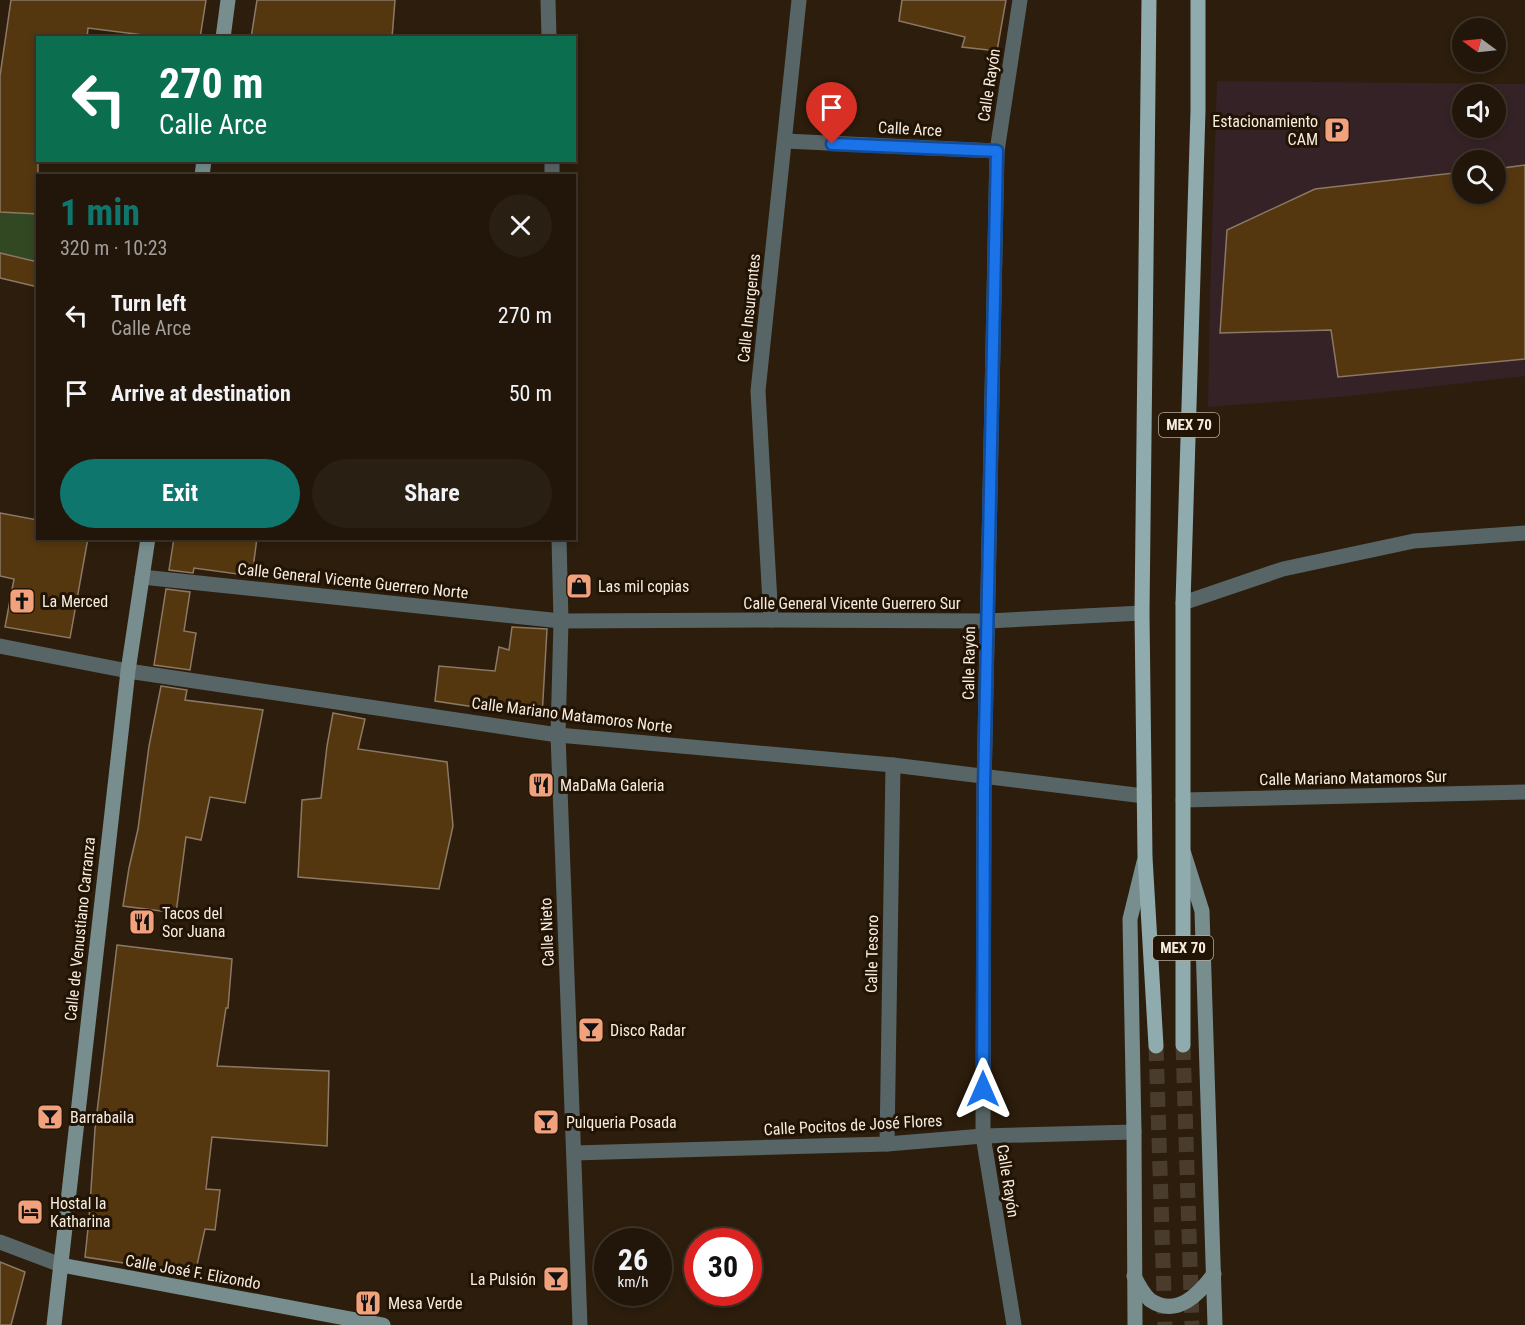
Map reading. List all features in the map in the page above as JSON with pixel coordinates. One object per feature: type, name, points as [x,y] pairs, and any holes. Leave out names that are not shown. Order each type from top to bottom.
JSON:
[{"type":"main road","name":"MEX 70","points":[[1149,0],[1142,613],[1145,857],[1156,1046]]},
{"type":"main road","name":"MEX 70","points":[[1183,1045],[1184,603],[1198,111],[1198,0]]},
{"type":"street","points":[[223,36],[228,0]]},
{"type":"street","points":[[548,0],[549,36]]},
{"type":"street","name":"Calle Insurgentes","points":[[771,620],[758,392],[799,0]]},
{"type":"street","name":"Calle Rayón","points":[[1014,1325],[983,1136],[987,621],[997,151],[1020,0]]},
{"type":"street","name":"Calle Arce","points":[[784,141],[997,151]]},
{"type":"street","points":[[1184,603],[1284,569],[1414,541],[1525,533]]},
{"type":"street","name":"Calle de Venustiano Carranza","points":[[54,1325],[128,671],[148,540]]},
{"type":"street","name":"Calle Nieto","points":[[559,540],[561,621],[558,735],[580,1325]]},
{"type":"street","name":"Calle General Vicente Guerrero Norte","points":[[142,577],[561,621]]},
{"type":"street","name":"Calle General Vicente Guerrero Sur","points":[[561,621],[987,621],[1142,613]]},
{"type":"street","name":"Calle Mariano Matamoros Norte","points":[[0,646],[128,671],[558,735],[893,765],[1144,796]]},
{"type":"street","name":"Calle Tesoro","points":[[887,1144],[893,765]]},
{"type":"street","name":"Calle Mariano Matamoros Sur","points":[[1183,800],[1525,792]]},
{"type":"street","name":"MEX 70","points":[[1183,851],[1202,910],[1215,1325]]},
{"type":"street","name":"MEX 70","points":[[1135,1325],[1130,920],[1145,857]]},
{"type":"street","name":"Calle Pocitos de José Flores","points":[[573,1153],[887,1144],[983,1136],[1134,1132]]},
{"type":"street","name":"Calle José F. Elizondo","points":[[0,1242],[61,1265],[383,1325]]},
{"type":"street","points":[[1134,1276],[1150,1300],[1161,1305],[1174,1306],[1196,1296],[1214,1274]]},
{"type":"shaded area","points":[[1217,81],[1525,84],[1525,376],[1340,397],[1208,407]]},
{"type":"green space","points":[[0,212],[36,214],[36,262],[0,253]]},
{"type":"building","points":[[11,0],[206,0],[200,36],[143,36],[88,28],[87,36],[36,36],[36,162],[38,162],[38,174],[36,174],[36,214],[0,212],[0,76]]},
{"type":"building","points":[[257,0],[395,0],[392,36],[251,36]]},
{"type":"building","points":[[902,0],[1006,0],[997,51],[962,47],[965,37],[899,21]]},
{"type":"building","points":[[1525,165],[1525,359],[1338,377],[1331,330],[1220,333],[1227,230],[1315,189],[1452,173],[1452,204],[1506,204],[1506,168]]},
{"type":"building","points":[[0,253],[36,262],[36,287],[0,278]]},
{"type":"building","points":[[0,513],[36,520],[36,540],[88,540],[70,638],[5,627],[14,579],[0,576]]},
{"type":"building","points":[[174,540],[257,540],[252,576],[194,568],[193,573],[169,570]]},
{"type":"building","points":[[166,589],[190,592],[184,631],[196,633],[190,670],[154,665]]},
{"type":"building","points":[[512,627],[547,629],[542,717],[435,701],[439,666],[495,671],[499,647],[509,650]]},
{"type":"building","points":[[161,686],[187,690],[185,700],[263,710],[245,803],[210,797],[201,840],[186,837],[176,913],[123,906]]},
{"type":"building","points":[[333,713],[365,719],[358,749],[447,762],[453,826],[439,889],[298,877],[302,800],[321,798]]},
{"type":"building","points":[[117,945],[232,959],[228,1008],[226,1008],[217,1066],[329,1071],[327,1146],[212,1137],[206,1189],[220,1190],[215,1230],[205,1229],[195,1274],[85,1257],[95,1129]]},
{"type":"building","points":[[0,1262],[25,1272],[11,1325],[0,1325]]},
{"type":"tunnel","points":[[1183,1045],[1192,1325]]},
{"type":"tunnel","points":[[1156,1046],[1165,1325]]},
{"type":"place","name":"Estacionamiento CAM","points":[[1337,130]]},
{"type":"place","name":"Las mil copias","points":[[579,586]]},
{"type":"place","name":"La Merced","points":[[22,601]]},
{"type":"place","name":"MaDaMa Galeria","points":[[541,785]]},
{"type":"place","name":"Tacos del Sor Juana","points":[[142,922]]},
{"type":"place","name":"Disco Radar","points":[[591,1030]]},
{"type":"place","name":"Barrabaila","points":[[50,1117]]},
{"type":"place","name":"Pulqueria Posada","points":[[546,1122]]},
{"type":"place","name":"Hostal la Katharina","points":[[30,1212]]},
{"type":"place","name":"La Pulsión","points":[[556,1279]]},
{"type":"place","name":"Mesa Verde","points":[[368,1303]]},
{"type":"route","points":[[832,144],[997,151],[984,787],[983,1089]]}]
